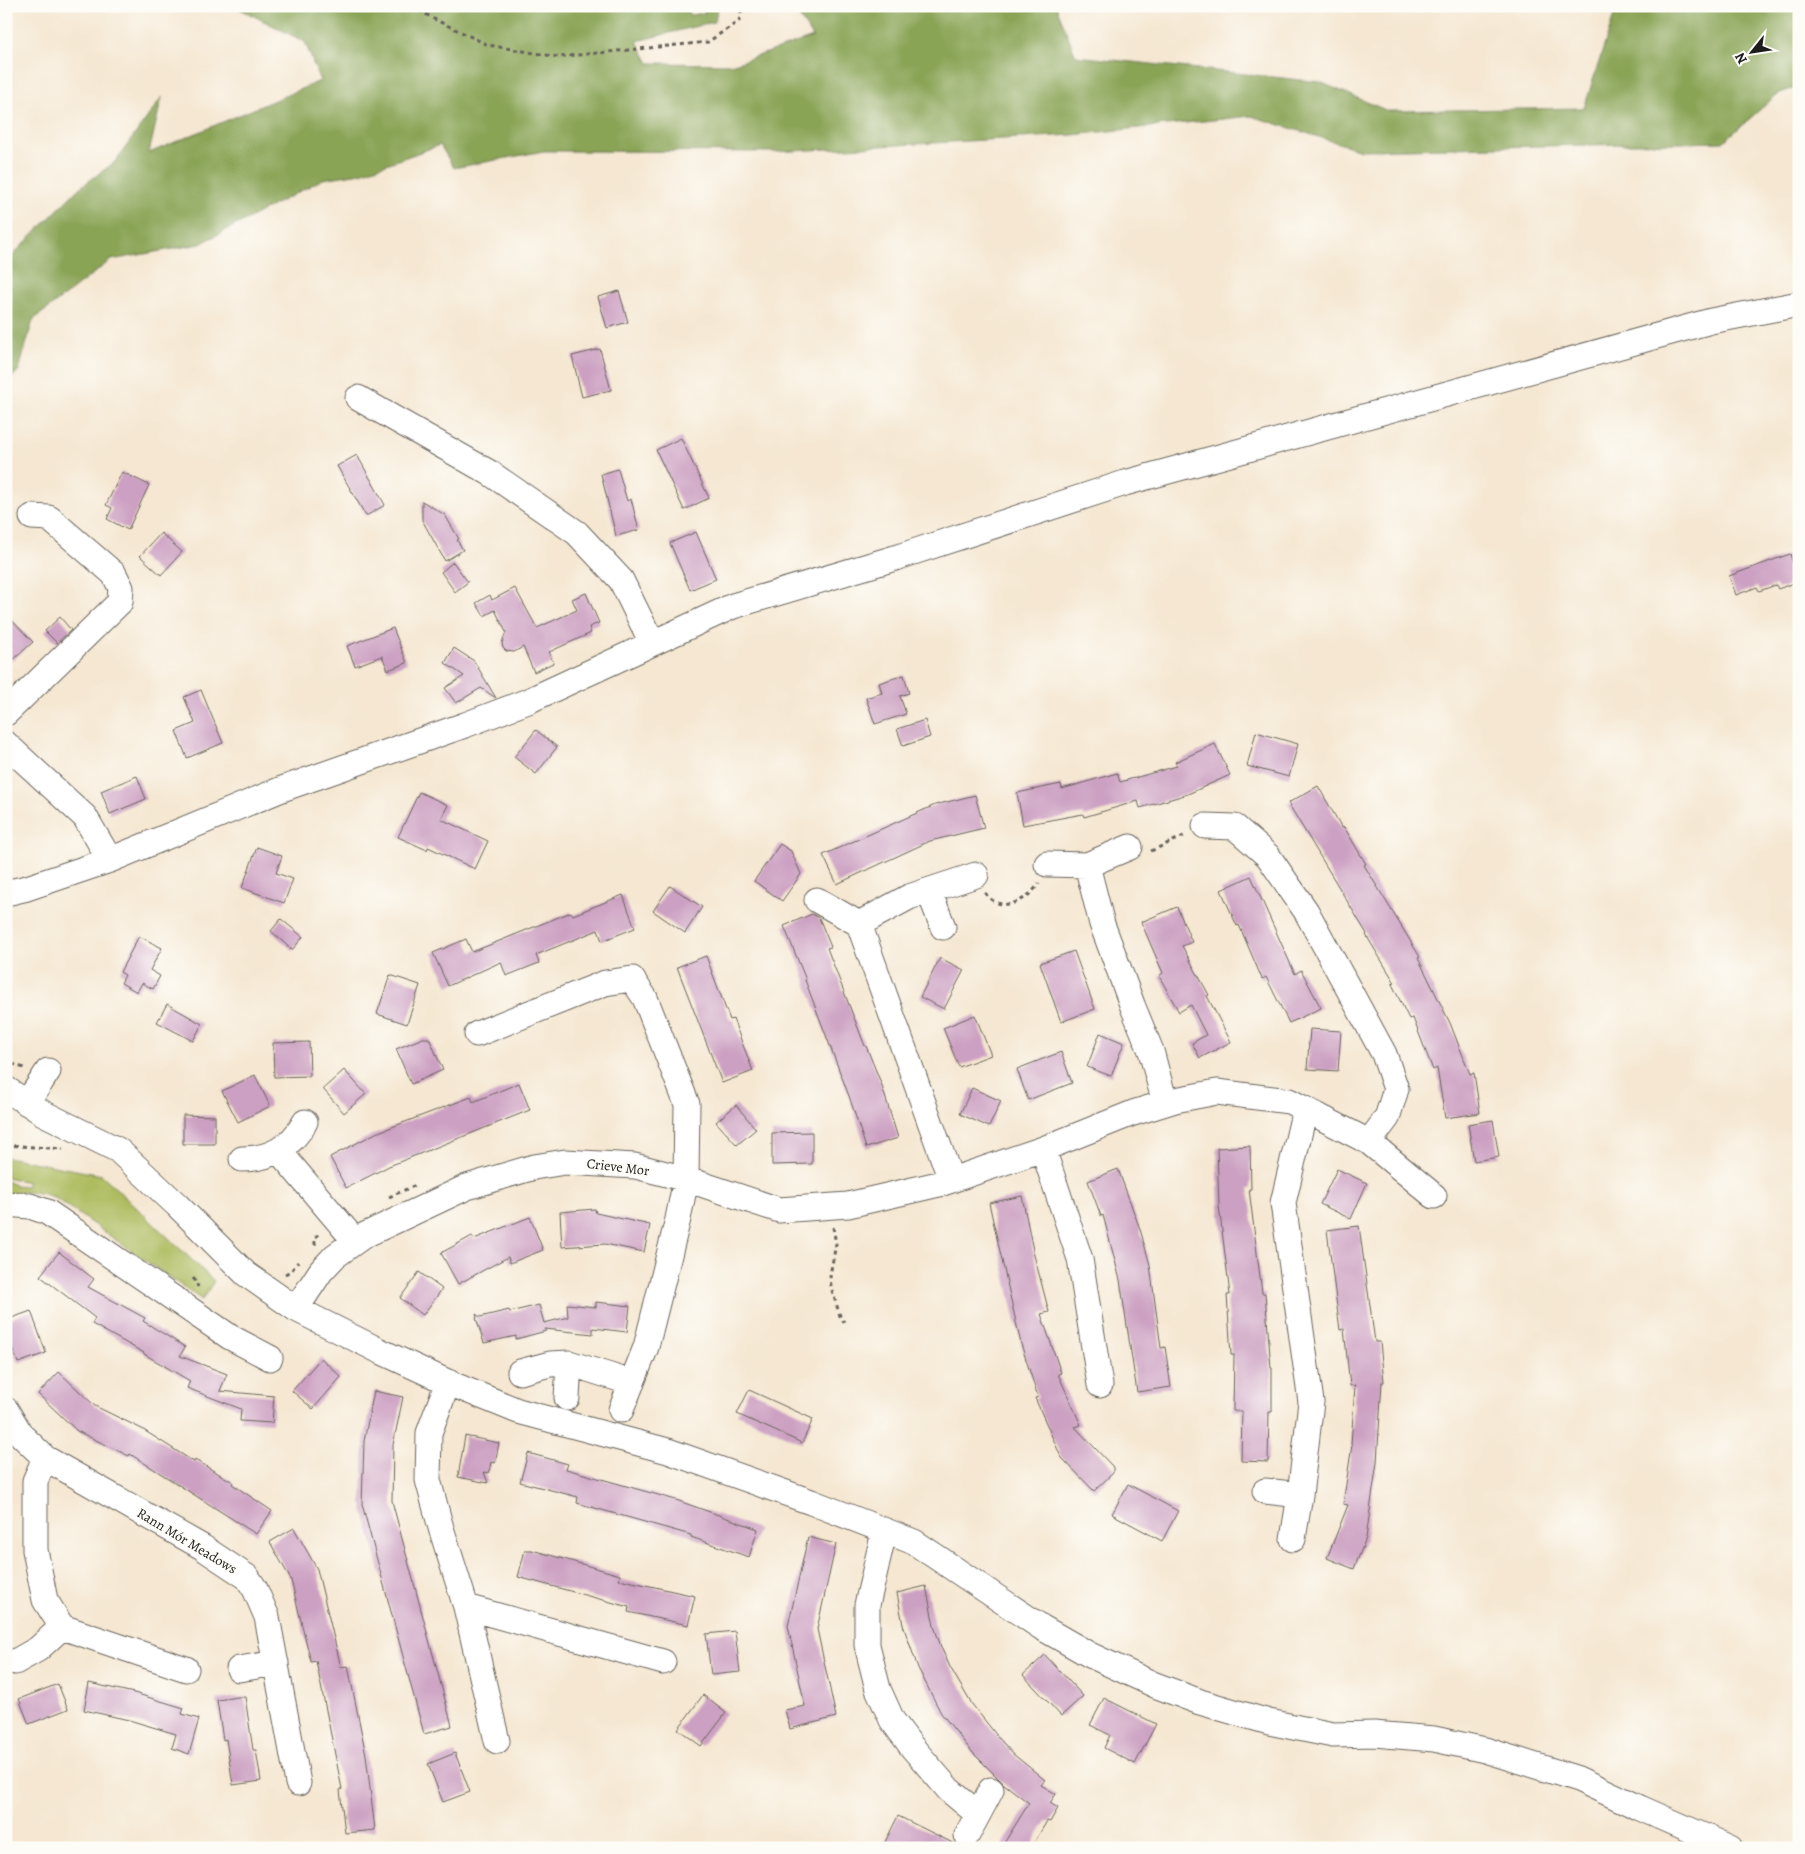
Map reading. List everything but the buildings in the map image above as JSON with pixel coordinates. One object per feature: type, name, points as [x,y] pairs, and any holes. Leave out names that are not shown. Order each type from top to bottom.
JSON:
[{"type":"street","points":[[6,893],[110,860],[282,789],[431,738],[528,701],[732,606],[895,558],[1125,483],[1711,321],[1799,304]]},
{"type":"street","points":[[358,398],[490,473],[577,532],[621,580],[652,643]]},
{"type":"street","points":[[6,713],[120,602],[121,588],[114,574],[49,518],[32,517]]},
{"type":"street","points":[[6,744],[86,817],[110,860]]},
{"type":"street","points":[[1205,826],[1235,826],[1268,856],[1306,911],[1384,1054],[1396,1089],[1388,1118],[1369,1142]]},
{"type":"street","points":[[1047,864],[1087,865],[1130,847]]},
{"type":"street","points":[[1087,865],[1104,929],[1132,1006],[1152,1051],[1165,1103]]},
{"type":"street","points":[[859,924],[909,897],[976,875]]},
{"type":"street","points":[[929,891],[943,927]]},
{"type":"street","points":[[817,900],[859,924],[951,1180]]},
{"type":"street","points":[[477,1034],[605,982],[632,979],[645,998],[687,1104],[686,1179],[678,1219],[646,1348],[621,1410]]},
{"type":"street","points":[[27,1103],[48,1071]]},
{"type":"street","points":[[6,1089],[43,1114],[118,1150],[177,1205],[246,1274],[296,1309],[448,1382],[518,1411],[668,1451],[811,1502],[884,1532],[914,1542],[1041,1627],[1090,1655],[1156,1685],[1200,1702],[1269,1722],[1334,1735],[1374,1734],[1434,1739],[1485,1750],[1578,1778],[1731,1848]]},
{"type":"street","name":"Crieve Mor","points":[[296,1309],[321,1271],[335,1256],[355,1241],[467,1187],[534,1167],[565,1162],[635,1166],[686,1179],[779,1210],[848,1205],[951,1180],[1043,1149],[1133,1113],[1165,1103],[1217,1092],[1289,1101],[1306,1109],[1369,1142],[1434,1196]]},
{"type":"street","points":[[1293,1539],[1311,1402],[1283,1203],[1306,1109]]},
{"type":"street","points":[[242,1159],[260,1158],[279,1151],[294,1138],[305,1122]]},
{"type":"street","points":[[1043,1149],[1080,1259],[1100,1385]]},
{"type":"street","points":[[279,1151],[355,1241]]},
{"type":"street","points":[[6,1204],[30,1206],[47,1212],[230,1337],[270,1358]]},
{"type":"street","points":[[520,1372],[550,1364],[569,1363],[632,1383]]},
{"type":"street","points":[[567,1398],[569,1363]]},
{"type":"street","points":[[448,1382],[429,1433],[428,1480],[466,1607],[497,1741]]},
{"type":"street","name":"Rann Mór Meadows","points":[[6,1410],[20,1435],[45,1458],[202,1547],[247,1577],[255,1589],[267,1617],[298,1783]]},
{"type":"street","points":[[45,1458],[35,1481],[35,1550],[45,1600],[62,1627],[186,1669]]},
{"type":"street","points":[[1265,1492],[1300,1495]]},
{"type":"street","points":[[884,1532],[867,1605],[867,1645],[878,1689],[892,1720],[912,1747],[949,1790],[972,1825],[991,1790]]},
{"type":"street","points":[[466,1607],[663,1662]]},
{"type":"street","points":[[14,1662],[38,1649],[62,1627]]},
{"type":"street","points":[[239,1669],[276,1663]]},
{"type":"path","points":[[412,6],[488,45],[558,57],[708,42],[739,21],[742,6]]},
{"type":"path","points":[[1130,847],[1139,856],[1205,826]]},
{"type":"path","points":[[976,875],[989,898],[998,903],[1008,905],[1027,897],[1034,891],[1043,878],[1047,864]]},
{"type":"path","points":[[6,1059],[10,1063],[22,1068],[48,1071]]},
{"type":"path","points":[[6,1145],[65,1149]]},
{"type":"path","points":[[833,1227],[836,1244],[830,1275],[840,1316],[844,1322]]},
{"type":"green space","points":[[234,6],[689,6],[689,15],[704,13],[706,6],[719,6],[714,22],[637,41],[649,63],[734,64],[813,37],[792,6],[1056,6],[1076,56],[1320,82],[1388,111],[1584,108],[1617,6],[1799,6],[1799,87],[1779,93],[1723,142],[1361,150],[1251,116],[1073,135],[776,152],[544,151],[454,168],[440,145],[361,173],[323,179],[200,244],[111,260],[33,320],[19,370],[6,384],[6,262],[78,189],[115,162],[162,97],[149,153],[320,81],[305,42]]},
{"type":"green space","points":[[6,1157],[102,1175],[214,1281],[202,1300],[54,1197],[30,1192],[6,1194],[6,1181],[15,1185],[26,1186],[28,1182],[6,1177]]}]
